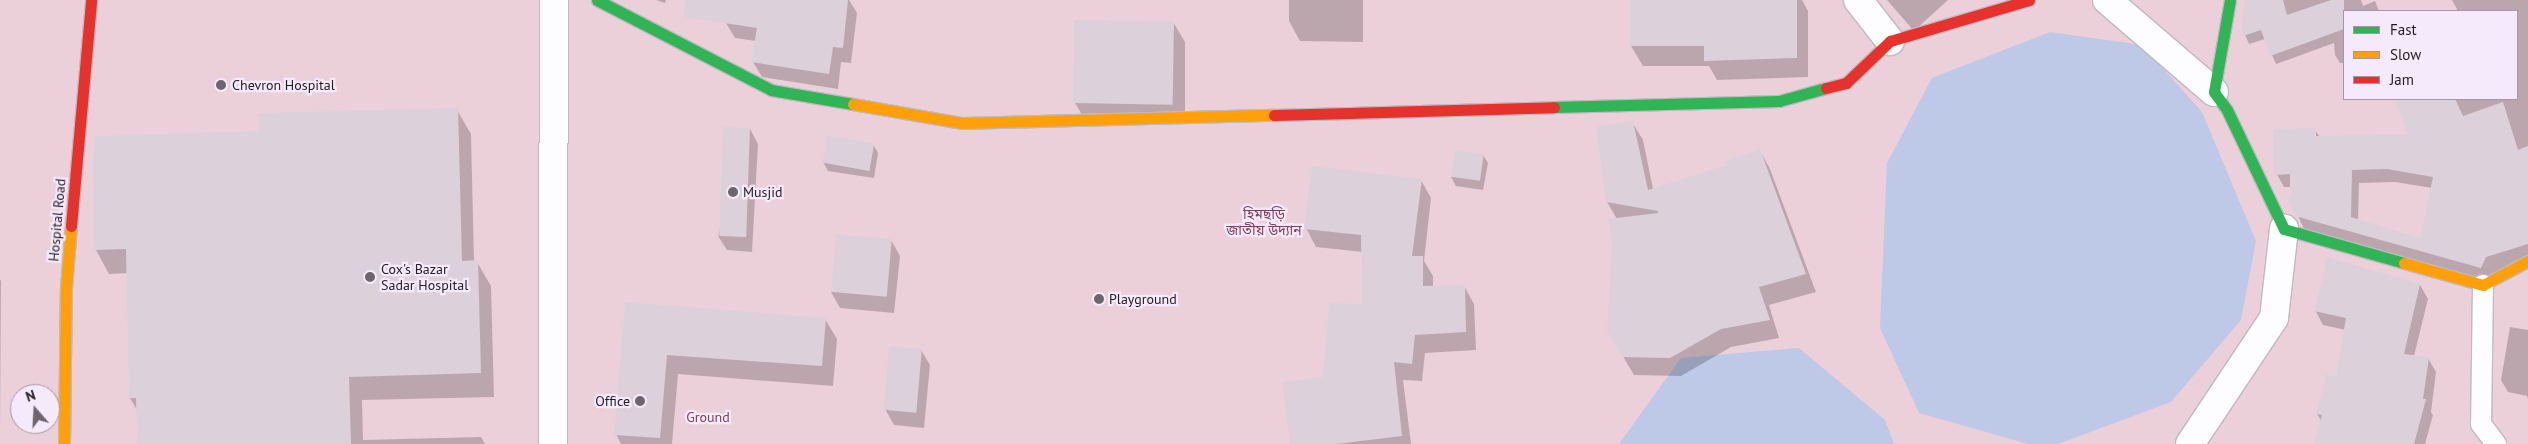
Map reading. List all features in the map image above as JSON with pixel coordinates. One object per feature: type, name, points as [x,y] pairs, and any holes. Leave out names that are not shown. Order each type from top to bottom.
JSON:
[{"type":"street","name":"Hospital Road","points":[[64,444],[66,288],[91,0]]},
{"type":"street","points":[[552,444],[554,0]]},
{"type":"street","points":[[597,0],[771,90],[962,123],[1779,101],[1846,83],[1890,41],[2029,0]]},
{"type":"street","points":[[1858,0],[1890,41]]},
{"type":"street","points":[[2107,0],[2214,92],[2227,110],[2284,229],[2274,318],[2190,444]]},
{"type":"street","points":[[2214,92],[2230,0]]},
{"type":"street","points":[[2284,229],[2483,285],[2528,261]]},
{"type":"lane","points":[[2483,285],[2482,424],[2496,444]]},
{"type":"green space","name":"হিমছড়ি জাতীয় উদ্যান","points":[[0,0],[2528,0],[2528,444],[0,444]]},
{"type":"water","points":[[2050,32],[2142,45],[2202,112],[2256,241],[2241,320],[2171,402],[2058,444],[2028,444],[1919,413],[1880,328],[1887,163],[1932,78]]},
{"type":"water","points":[[1799,348],[1885,420],[1894,444],[1619,444],[1681,358]]},
{"type":"building","points":[[685,0],[848,0],[843,48],[833,47],[829,74],[751,62],[757,28],[684,17]]},
{"type":"building","points":[[1630,0],[1797,0],[1797,58],[1704,61],[1704,46],[1630,46]]},
{"type":"building","points":[[2245,0],[2283,0],[2287,15],[2331,0],[2344,0],[2343,29],[2270,56],[2261,30],[2243,36],[2241,28]]},
{"type":"building","points":[[1074,20],[1174,22],[1173,105],[1073,103]]},
{"type":"building","points":[[2395,100],[2455,100],[2463,116],[2503,102],[2518,150],[2528,146],[2528,244],[2486,257],[2481,268],[2295,216],[2286,197],[2290,198],[2290,174],[2275,175],[2273,171],[2273,129],[2316,128],[2316,136],[2408,134]],"holes":[[[2387,169],[2433,177],[2420,238],[2351,217],[2352,170]]]},
{"type":"building","name":"Cox's Bazar Sadar Hospital","points":[[458,108],[462,261],[478,260],[481,373],[349,377],[351,444],[137,444],[136,398],[129,398],[126,249],[94,250],[93,162],[95,136],[259,131],[259,113]]},
{"type":"building","points":[[1633,121],[1648,190],[1727,165],[1725,162],[1760,149],[1806,274],[1759,287],[1770,320],[1721,329],[1670,358],[1622,357],[1607,331],[1612,244],[1608,219],[1658,213],[1658,211],[1606,202],[1596,127]]},
{"type":"building","name":"Musjid","points":[[723,127],[750,128],[746,237],[719,236]]},
{"type":"building","points":[[827,135],[874,143],[869,171],[822,163]]},
{"type":"building","points":[[1455,150],[1484,154],[1480,181],[1451,177]]},
{"type":"building","points":[[1312,166],[1422,179],[1412,256],[1423,256],[1423,286],[1465,285],[1466,332],[1415,335],[1412,364],[1394,362],[1402,436],[1336,444],[1290,444],[1282,382],[1323,377],[1329,303],[1362,304],[1361,235],[1304,229]]},
{"type":"building","points":[[836,234],[892,239],[887,297],[831,292]]},
{"type":"building","points":[[2327,257],[2420,284],[2404,354],[2429,357],[2423,399],[2426,399],[2414,444],[2314,444],[2322,415],[2316,414],[2326,374],[2336,377],[2346,318],[2314,311]]},
{"type":"building","name":"Office","points":[[625,302],[826,318],[822,366],[667,355],[660,438],[614,435]]},
{"type":"building","points":[[889,346],[922,349],[916,413],[883,410]]},
{"type":"traffic: fast","points":[[597,0],[771,90],[853,104]]},
{"type":"traffic: fast","points":[[2230,0],[2214,92],[2227,110],[2284,229],[2404,263]]},
{"type":"traffic: fast","points":[[1554,107],[1779,101],[1826,88]]},
{"type":"traffic: slow","points":[[853,104],[962,123],[1274,115]]},
{"type":"traffic: slow","points":[[64,444],[66,288],[71,226]]},
{"type":"traffic: slow","points":[[2404,263],[2483,285],[2528,261]]},
{"type":"traffic: jam","points":[[71,226],[91,0]]},
{"type":"traffic: jam","points":[[1826,88],[1846,83],[1890,41],[2029,0]]},
{"type":"traffic: jam","points":[[1274,115],[1554,107]]},
{"type":"place","name":"Chevron Hospital","points":[[221,85]]},
{"type":"place","name":"Musjid","points":[[733,192]]},
{"type":"place","name":"Cox's Bazar Sadar Hospital","points":[[370,277]]},
{"type":"place","name":"Playground","points":[[1099,299]]},
{"type":"place","name":"Office","points":[[640,401]]},
{"type":"park label","name":"Ground","points":[[708,417]]}]
